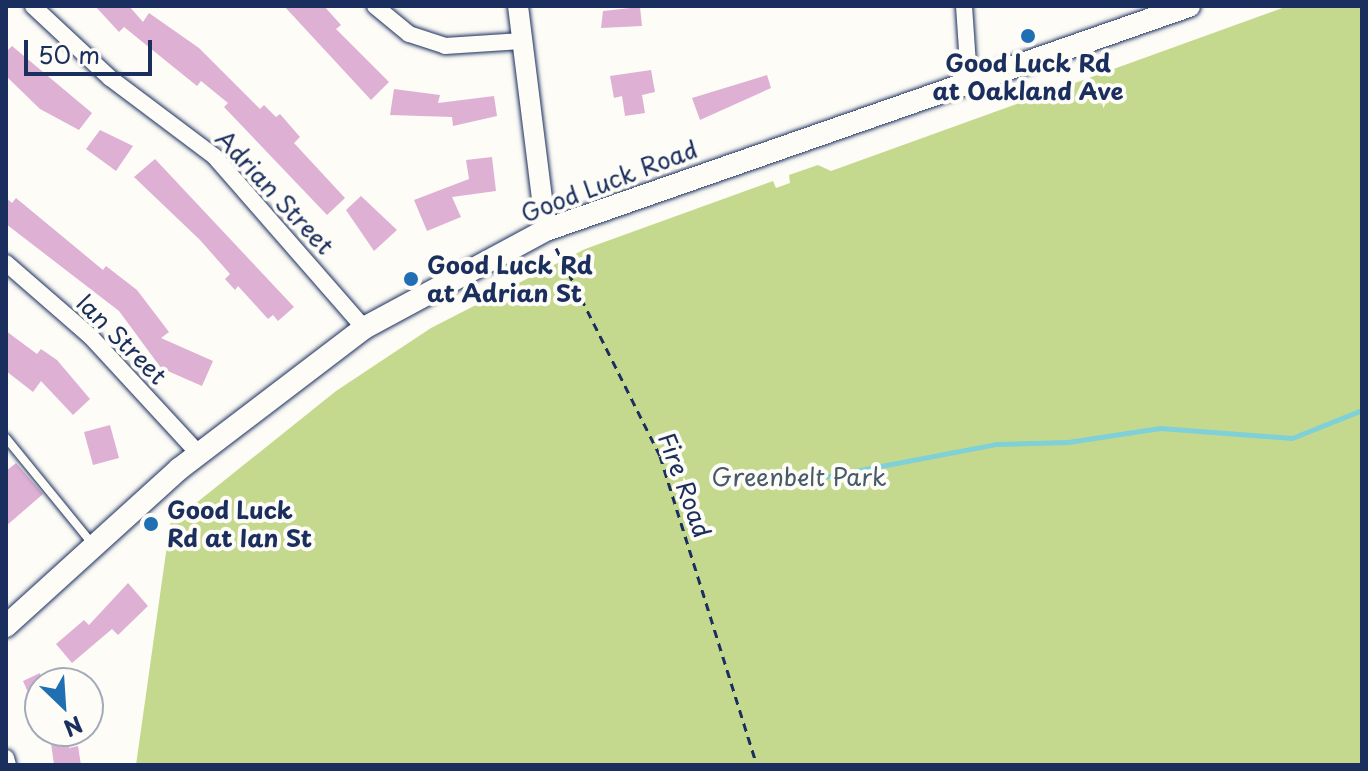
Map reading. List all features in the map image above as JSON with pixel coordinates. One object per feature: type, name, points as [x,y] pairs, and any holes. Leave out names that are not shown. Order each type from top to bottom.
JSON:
[{"type":"main road","name":"Good Luck Road","points":[[6,626],[199,454],[364,328],[546,230],[969,80],[1189,6]]},
{"type":"street","name":"Adrian Street","points":[[33,6],[110,78],[214,156],[364,328]]},
{"type":"street","points":[[375,6],[409,34],[445,46],[522,41]]},
{"type":"street","points":[[518,6],[546,230]]},
{"type":"street","points":[[964,6],[969,80]]},
{"type":"street","name":"Ian Street","points":[[6,263],[91,337],[199,454]]},
{"type":"street","points":[[6,758],[8,765]]},
{"type":"lane","points":[[6,438],[94,546]]},
{"type":"path","name":"Fire Road","points":[[546,230],[660,456],[757,765]]},
{"type":"green space","name":"Greenbelt Park","points":[[1288,6],[1362,6],[1362,765],[136,765],[170,524],[336,391],[431,328],[585,249],[773,181],[776,188],[790,183],[789,175],[818,165],[831,171]]},
{"type":"building","points":[[95,6],[129,6],[143,22],[149,13],[199,48],[260,109],[264,105],[276,117],[280,114],[300,137],[294,143],[345,198],[327,215],[224,107],[228,103],[201,81],[197,86],[124,27],[119,32]]},
{"type":"building","points":[[284,6],[324,6],[341,25],[336,29],[389,82],[371,100]]},
{"type":"building","points":[[640,7],[642,26],[601,28],[603,11]]},
{"type":"building","points":[[12,46],[92,113],[79,130],[40,109],[6,76],[6,52]]},
{"type":"building","points":[[651,70],[655,92],[642,95],[645,113],[625,116],[622,96],[614,98],[610,76]]},
{"type":"building","points":[[767,75],[771,88],[700,120],[692,98]]},
{"type":"building","points":[[394,89],[440,95],[438,103],[494,96],[497,116],[453,126],[452,117],[390,115]]},
{"type":"building","points":[[100,130],[133,146],[116,171],[86,149]]},
{"type":"building","points":[[492,157],[496,191],[452,197],[461,217],[427,231],[414,200],[469,179],[466,160]]},
{"type":"building","points":[[155,159],[294,307],[278,321],[273,315],[268,319],[238,286],[235,290],[225,279],[230,274],[200,240],[134,177]]},
{"type":"building","points":[[361,196],[397,230],[374,251],[346,210]]},
{"type":"building","points":[[6,198],[12,203],[16,198],[103,270],[106,266],[137,290],[169,332],[161,338],[213,361],[202,386],[161,368],[119,311],[6,224]]},
{"type":"building","points":[[6,331],[37,354],[41,349],[57,360],[90,399],[73,415],[41,381],[33,392],[6,371]]},
{"type":"building","points":[[110,425],[119,458],[93,465],[84,432]]},
{"type":"building","points":[[16,463],[43,494],[6,526],[6,471]]},
{"type":"building","points":[[128,583],[148,606],[118,635],[112,629],[72,663],[56,644],[84,620],[89,625]]},
{"type":"building","points":[[52,747],[78,747],[81,765],[54,765]]},
{"type":"waterway","points":[[761,483],[818,478],[996,444],[1068,442],[1160,428],[1292,438],[1362,410]]},
{"type":"place","name":"Good Luck Rd at Oakland Ave","points":[[1028,36]]},
{"type":"place","name":"Good Luck Rd at Adrian St","points":[[411,279]]},
{"type":"place","name":"Good Luck Rd at Ian St","points":[[151,524]]}]
